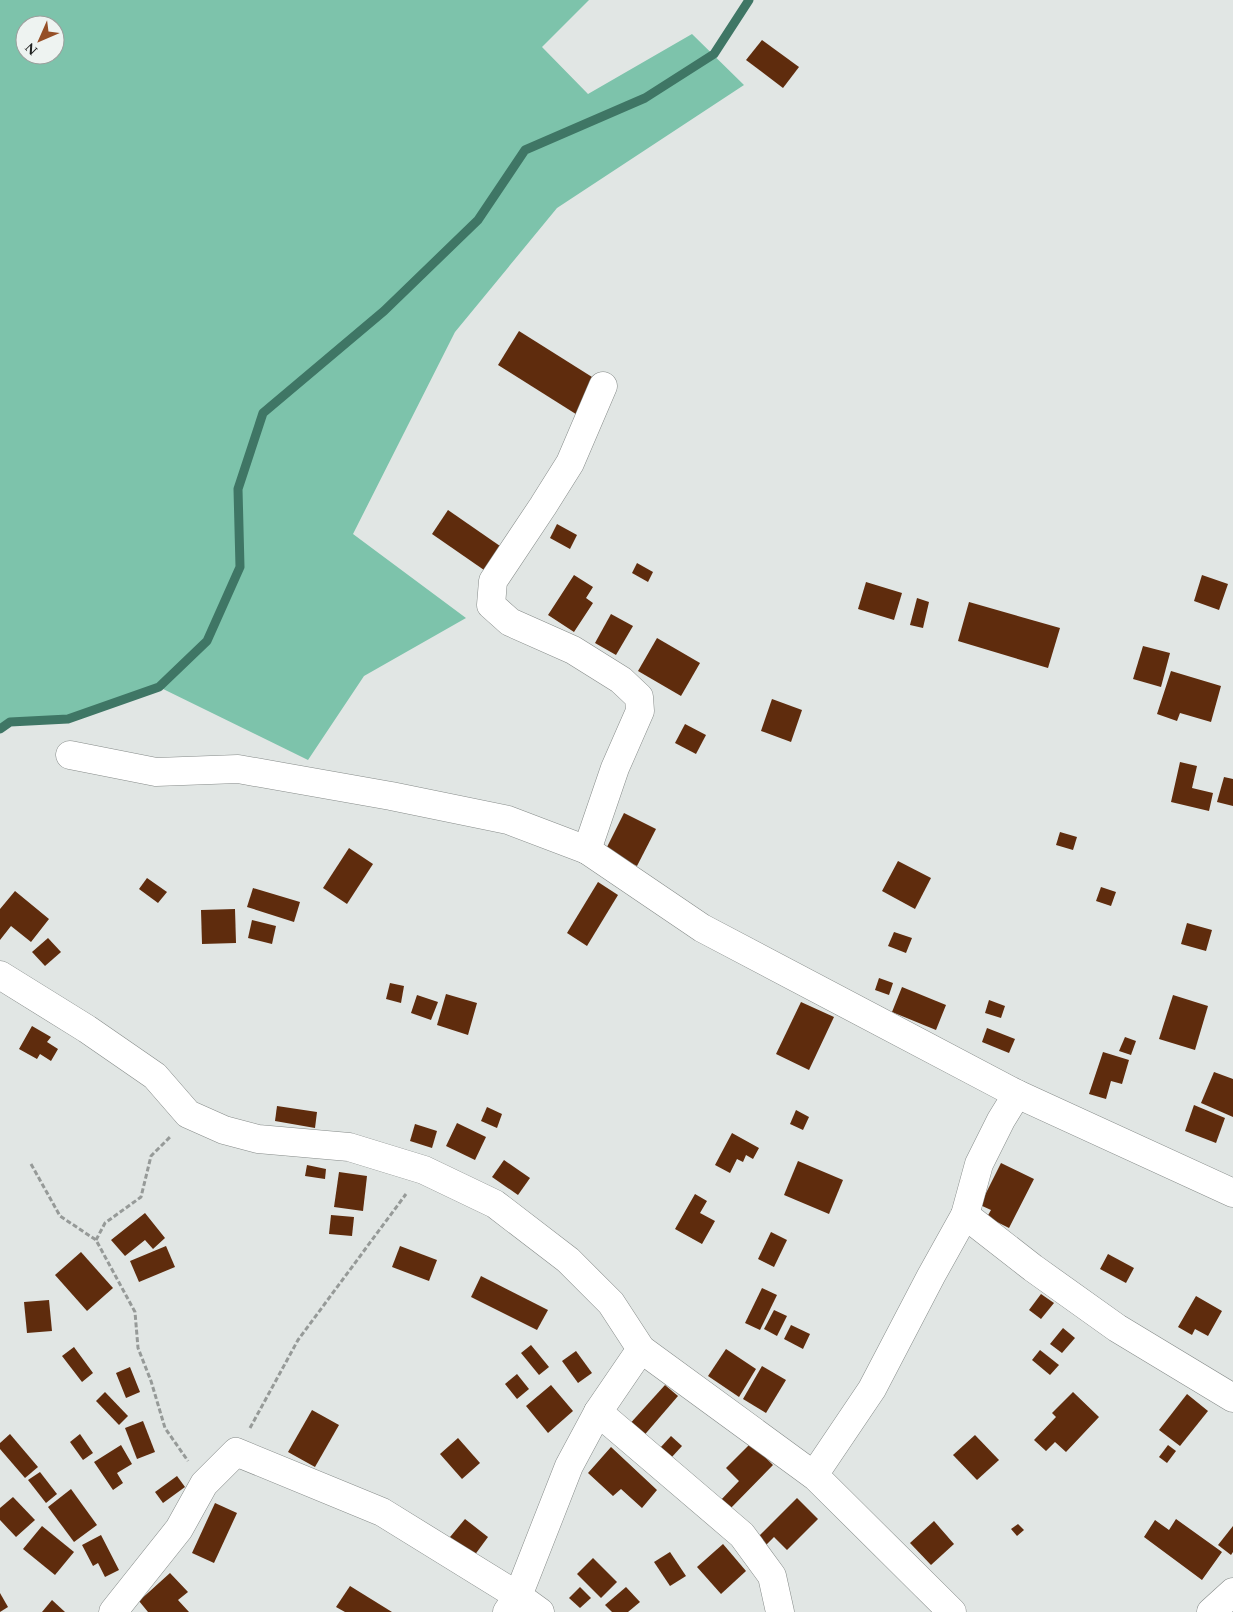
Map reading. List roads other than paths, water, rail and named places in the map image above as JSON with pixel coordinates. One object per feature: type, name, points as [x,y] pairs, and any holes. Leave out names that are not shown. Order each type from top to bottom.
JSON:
[{"type":"street","points":[[587,850],[615,768],[640,711],[639,697],[621,680],[573,650],[510,622],[491,605],[493,581],[570,463],[603,386]]},
{"type":"street","points":[[70,755],[156,772],[238,769],[391,796],[508,820],[587,850],[702,928],[1017,1094],[1233,1193]]},
{"type":"street","points":[[0,976],[87,1029],[155,1076],[188,1114],[224,1130],[258,1139],[349,1147],[424,1170],[496,1204],[568,1260],[611,1303],[641,1349],[814,1475],[952,1612]]},
{"type":"street","points":[[814,1475],[872,1389],[931,1276],[965,1216],[979,1164],[1001,1120],[1017,1094]]},
{"type":"street","points":[[965,1216],[1033,1268],[1117,1328],[1233,1398]]},
{"type":"street","points":[[113,1612],[179,1529],[204,1484],[236,1452],[382,1512],[522,1607],[569,1466],[598,1412],[641,1349]]},
{"type":"street","points":[[598,1412],[742,1535],[772,1576],[780,1612]]},
{"type":"street","points":[[1211,1612],[1233,1592]]},
{"type":"waterway","points":[[0,729],[10,722],[68,719],[159,687],[207,641],[240,567],[238,489],[263,413],[384,311],[478,220],[525,150],[645,98],[714,54],[749,0]]}]
